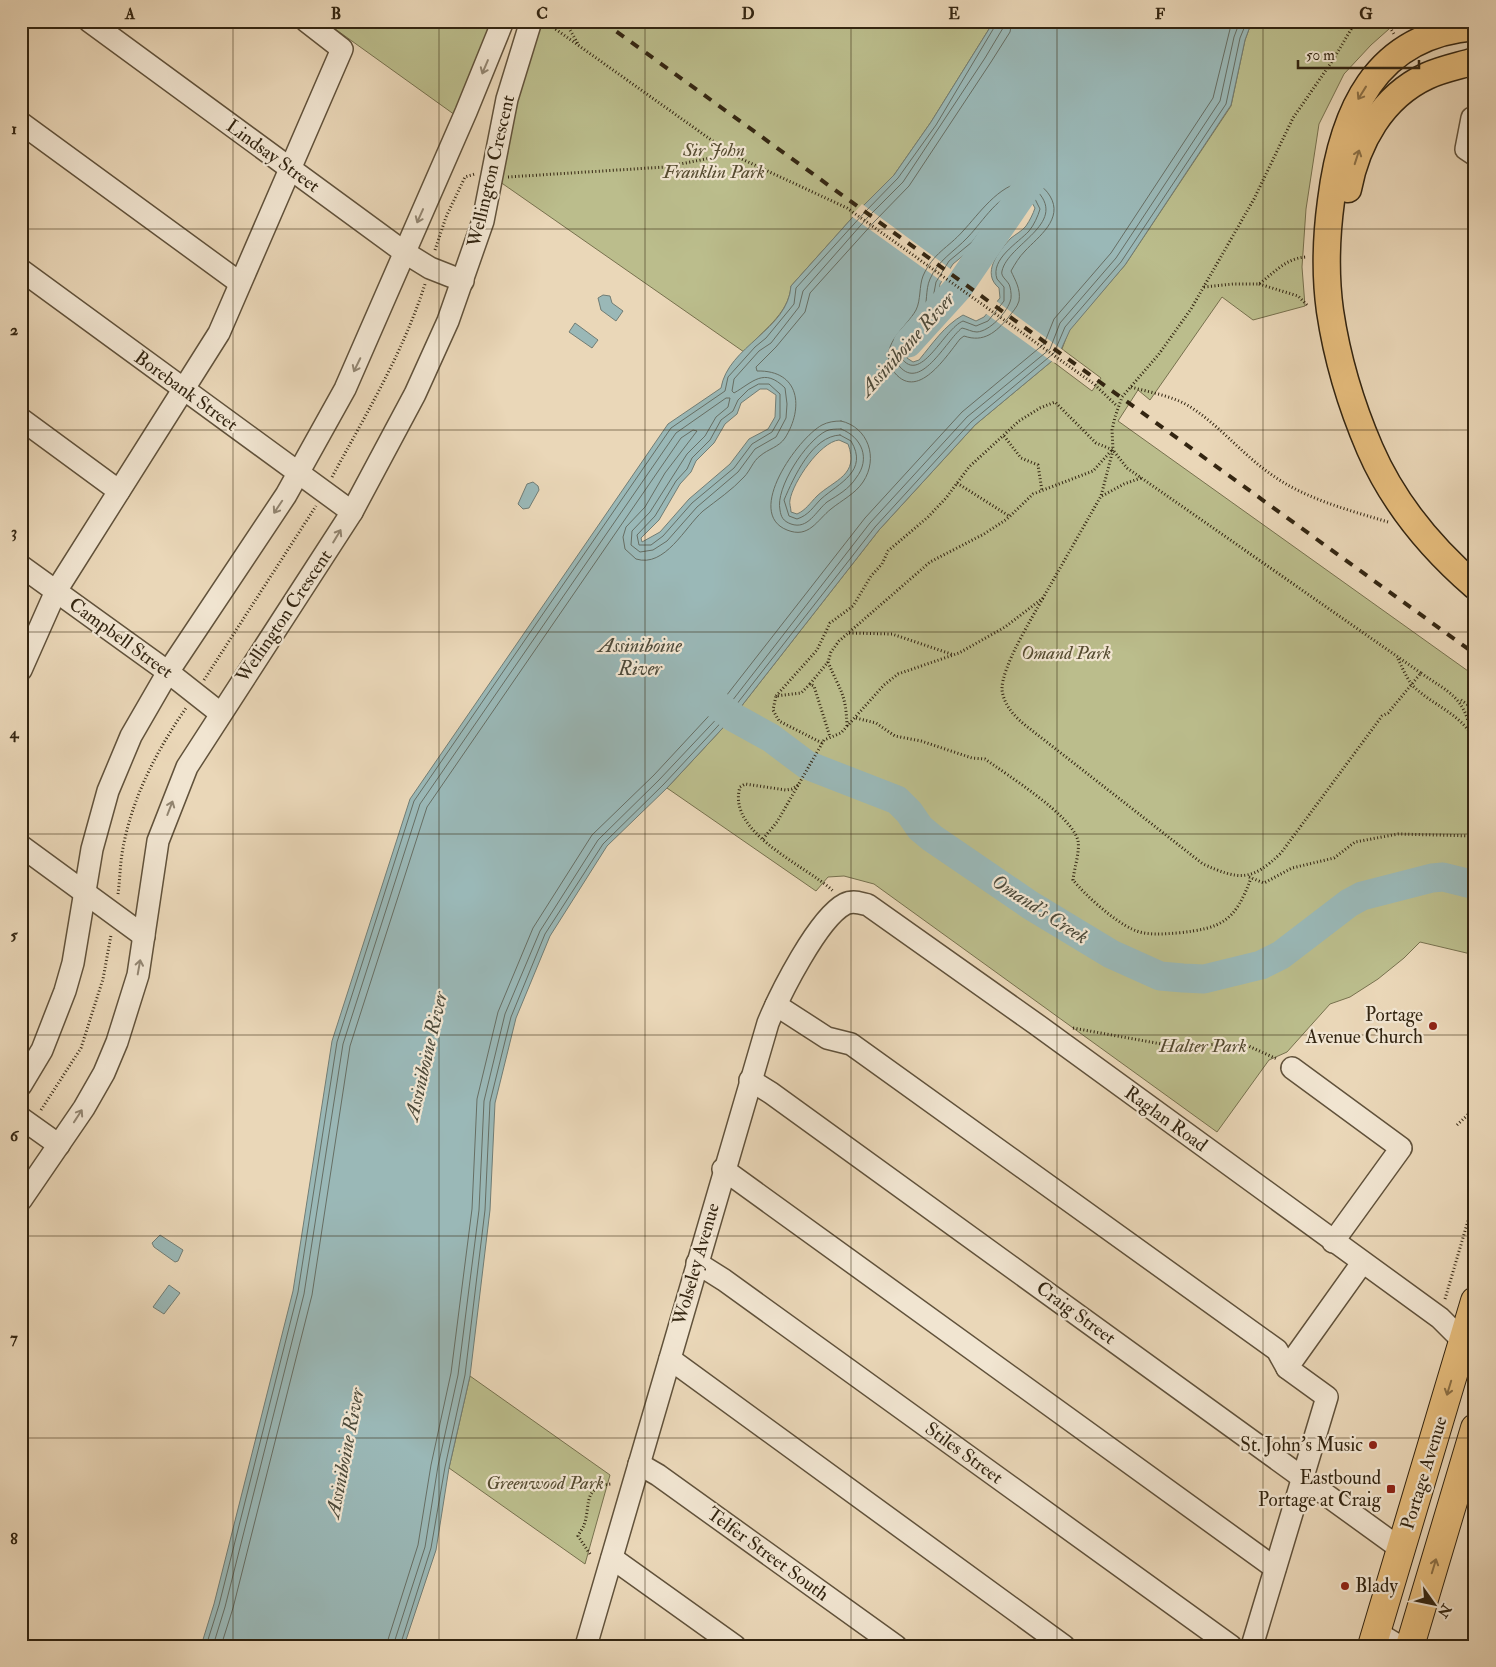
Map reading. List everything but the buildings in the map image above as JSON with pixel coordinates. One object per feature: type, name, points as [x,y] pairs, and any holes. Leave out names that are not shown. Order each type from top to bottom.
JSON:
[{"type":"highway","name":"Portage Avenue","points":[[1382,1641],[1401,1549],[1469,1347],[1475,1301]]},
{"type":"highway","name":"Portage Avenue","points":[[1410,1646],[1469,1469],[1475,1428]]},
{"type":"main road","points":[[1475,27],[1441,33],[1411,45],[1382,67],[1362,92],[1349,121],[1338,158],[1327,240],[1328,292],[1335,337],[1348,389],[1370,449],[1385,480],[1407,513],[1445,558],[1475,586]]},
{"type":"main road","points":[[1475,61],[1426,77],[1409,87],[1393,98],[1368,130],[1350,178],[1344,214],[1341,268],[1349,347],[1361,390],[1374,424],[1404,486],[1442,535],[1475,569]]},
{"type":"street","name":"Lindsay Street","points":[[89,21],[404,252],[430,268],[463,281]]},
{"type":"street","points":[[21,670],[56,590],[219,333],[342,49],[306,21]]},
{"type":"street","name":"Wellington Crescent","points":[[21,1085],[42,1050],[65,991],[72,963],[92,850],[108,791],[131,736],[168,672],[298,474],[341,397],[362,354],[503,21]]},
{"type":"street","name":"Wellington Crescent","points":[[21,1200],[84,1108],[112,1056],[134,990],[144,936],[154,861],[164,823],[187,767],[220,713],[352,512],[422,379],[463,281],[483,221],[507,99],[531,21]]},
{"type":"street","points":[[1472,118],[1466,149],[1475,155]]},
{"type":"street","points":[[21,123],[240,283]]},
{"type":"street","name":"Borebank Street","points":[[21,270],[352,512]]},
{"type":"street","points":[[21,419],[119,491]]},
{"type":"street","name":"Campbell Street","points":[[21,566],[168,672],[220,713]]},
{"type":"street","points":[[21,846],[144,936]]},
{"type":"street","name":"Raglan Road","points":[[847,903],[857,902],[868,905],[1036,1024],[1333,1242],[1440,1318],[1469,1347]]},
{"type":"street","name":"Wolseley Avenue","points":[[586,1646],[750,1080],[776,1005],[832,914],[847,903]]},
{"type":"street","points":[[776,1005],[827,1038],[851,1044],[1277,1350],[1287,1368],[1326,1397],[1252,1646]]},
{"type":"street","points":[[1292,1068],[1401,1148],[1333,1242]]},
{"type":"street","name":"Craig Street","points":[[750,1080],[771,1093],[1303,1476],[1401,1549]]},
{"type":"street","points":[[21,1118],[59,1145]]},
{"type":"street","points":[[724,1169],[1275,1568]]},
{"type":"street","name":"Stiles Street","points":[[696,1263],[718,1275],[1231,1646]]},
{"type":"street","points":[[1287,1368],[1362,1263]]},
{"type":"street","points":[[670,1359],[1064,1646]]},
{"type":"street","name":"Telfer Street South","points":[[639,1464],[658,1475],[896,1646]]},
{"type":"street","points":[[612,1558],[735,1646]]},
{"type":"path","points":[[545,21],[731,154],[847,208],[1094,384],[1117,406]]},
{"type":"path","points":[[565,21],[578,45]]},
{"type":"path","points":[[1356,21],[1333,60],[1292,118],[1254,199],[1177,331],[1117,406],[1112,430],[1112,450],[1101,496],[1043,598],[1008,665],[1002,689],[1007,707],[1025,725],[1203,864],[1226,874],[1246,876],[1264,883],[1292,868],[1334,858],[1355,842],[1398,834],[1424,833],[1475,836]]},
{"type":"path","points":[[1386,21],[1395,36]]},
{"type":"path","points":[[438,241],[465,177],[472,174],[493,176],[665,167],[731,154]]},
{"type":"path","points":[[1258,284],[1296,258],[1311,257]]},
{"type":"path","points":[[1204,287],[1258,284],[1298,296],[1310,307]]},
{"type":"path","points":[[1131,387],[1163,396],[1192,408],[1272,475],[1298,489],[1337,506],[1397,525]]},
{"type":"path","points":[[822,743],[779,721],[773,710],[776,696],[817,650],[830,623],[853,606],[859,592],[882,564],[888,551],[928,517],[969,467],[1019,420],[1055,402],[1096,443],[1112,450],[1127,468],[1475,710]]},
{"type":"path","points":[[1004,436],[1021,458],[1038,465],[1042,491]]},
{"type":"path","points":[[776,696],[801,693],[828,662],[831,652],[848,633],[930,562],[984,534],[1009,516],[1022,502],[1042,491],[1093,471],[1112,450]]},
{"type":"path","points":[[1101,496],[1124,484],[1141,478]]},
{"type":"path","points":[[957,483],[1009,516]]},
{"type":"path","points":[[763,839],[777,822],[818,748],[830,737],[841,733],[884,685],[898,674],[954,655],[1006,627],[1043,598]]},
{"type":"path","points":[[848,633],[892,634],[954,655]]},
{"type":"path","points":[[1397,656],[1412,685],[1460,721],[1472,736]]},
{"type":"path","points":[[828,662],[847,704],[847,727]]},
{"type":"path","points":[[1246,876],[1264,870],[1281,853],[1382,716],[1388,713],[1421,673]]},
{"type":"path","points":[[810,684],[814,686],[830,737]]},
{"type":"path","points":[[1458,699],[1468,717],[1475,743]]},
{"type":"path","points":[[855,718],[876,723],[895,736],[972,758],[985,759],[1058,812],[1078,841],[1073,880],[1087,896],[1132,929],[1146,934],[1167,934],[1200,931],[1215,927],[1233,913],[1246,892],[1251,878]]},
{"type":"path","points":[[800,782],[792,789],[752,784],[740,786],[738,796],[743,816],[779,854],[828,886],[847,903]]},
{"type":"path","points":[[1067,1026],[1167,1045],[1244,1044],[1284,1062],[1292,1068]]},
{"type":"path","points":[[1457,1125],[1475,1108]]},
{"type":"path","points":[[1468,1160],[1475,1154]]},
{"type":"path","points":[[1440,1318],[1475,1197]]},
{"type":"path","points":[[590,1554],[578,1536],[585,1524],[586,1508],[592,1493],[604,1485],[611,1484]]},
{"type":"green space","points":[[324,21],[495,21],[455,115]]},
{"type":"green space","name":"Sir John Franklin Park","points":[[531,21],[994,21],[931,122],[894,175],[860,209],[791,286],[789,296],[780,314],[744,352],[493,177]]},
{"type":"green space","name":"Omand Park","points":[[1252,21],[1398,21],[1371,45],[1344,74],[1319,124],[1306,209],[1302,267],[1305,306],[1253,320],[1222,297],[1150,400],[1138,390],[1118,421],[1475,676],[1475,880],[1438,870],[1416,872],[1359,885],[1339,899],[1302,932],[1278,948],[1267,950],[1249,962],[1230,967],[1182,971],[1165,969],[1087,935],[1020,884],[944,836],[934,850],[1018,907],[1121,969],[1142,978],[1167,982],[1214,984],[1268,969],[1296,953],[1344,916],[1380,901],[1431,886],[1447,885],[1475,897],[1475,955],[1420,942],[1378,979],[1350,997],[1330,1004],[1287,1052],[1269,1060],[1217,1132],[874,884],[844,876],[828,877],[816,891],[667,788],[733,717],[879,530],[975,425],[1052,361],[1092,391],[1101,378],[1062,349],[1069,330],[1125,265],[1231,106],[1245,40]]},
{"type":"green space","name":"Greenwood Park","points":[[470,1376],[610,1475],[585,1564],[449,1468]]},
{"type":"water","name":"Assiniboine River","points":[[994,21],[1252,21],[1245,40],[1231,105],[1125,265],[1070,330],[1058,356],[975,425],[879,530],[733,717],[667,788],[607,846],[550,936],[516,1018],[495,1103],[490,1210],[470,1376],[449,1468],[436,1550],[404,1646],[201,1646],[214,1604],[293,1291],[332,1041],[410,799],[668,424],[721,388],[726,373],[734,361],[780,315],[787,301],[791,286],[860,209],[894,175],[931,122]],"holes":[[[1023,201],[1031,201],[1035,208],[1032,215],[1024,228],[1011,238],[1001,250],[991,269],[991,276],[999,288],[1000,298],[984,317],[976,321],[963,315],[956,319],[939,335],[919,360],[913,362],[907,358],[910,349],[935,316],[940,284],[953,264],[976,245],[991,225]],[[760,389],[767,389],[776,395],[775,417],[768,429],[749,439],[730,464],[689,499],[660,532],[642,542],[641,538],[659,520],[680,484],[691,472],[696,461],[714,443],[725,424],[737,414],[741,403]],[[839,440],[848,444],[851,454],[851,463],[848,470],[803,510],[797,514],[791,512],[790,500],[796,483],[808,464],[832,442]]]},
{"type":"water","points":[[603,295],[610,296],[612,303],[623,311],[616,321],[601,310],[598,298]]},
{"type":"water","points":[[575,323],[598,340],[592,348],[569,332]]},
{"type":"water","points":[[533,482],[538,486],[539,490],[529,508],[523,509],[518,504],[527,484]]},
{"type":"water","points":[[160,1235],[183,1250],[178,1261],[175,1262],[154,1247],[152,1243]]},
{"type":"water","points":[[169,1285],[180,1293],[164,1314],[153,1307]]},
{"type":"pier","points":[[862,204],[952,270],[944,283],[851,216]]},
{"type":"pier","points":[[995,300],[1064,351],[1060,358],[1054,363],[985,313]]},
{"type":"waterway","name":"Assiniboine River","points":[[908,343],[958,288],[1035,175]]},
{"type":"waterway","name":"Omand's Creek","points":[[702,693],[733,717],[771,738],[807,765],[897,800],[909,812],[920,828],[932,838],[1030,905],[1111,954],[1160,976],[1204,979],[1261,965],[1281,955],[1349,903],[1362,896],[1432,878],[1443,877],[1475,885]]},
{"type":"railway","points":[[602,21],[1475,654]]},
{"type":"place","name":"Portage Avenue Church","points":[[1433,1026]]},
{"type":"place","name":"St. John's Music","points":[[1373,1445]]},
{"type":"place","name":"Eastbound Portage at Craig","points":[[1391,1489]]},
{"type":"place","name":"Blady","points":[[1345,1586]]},
{"type":"park label","name":"Halter Park","points":[[1203,1046]]}]
